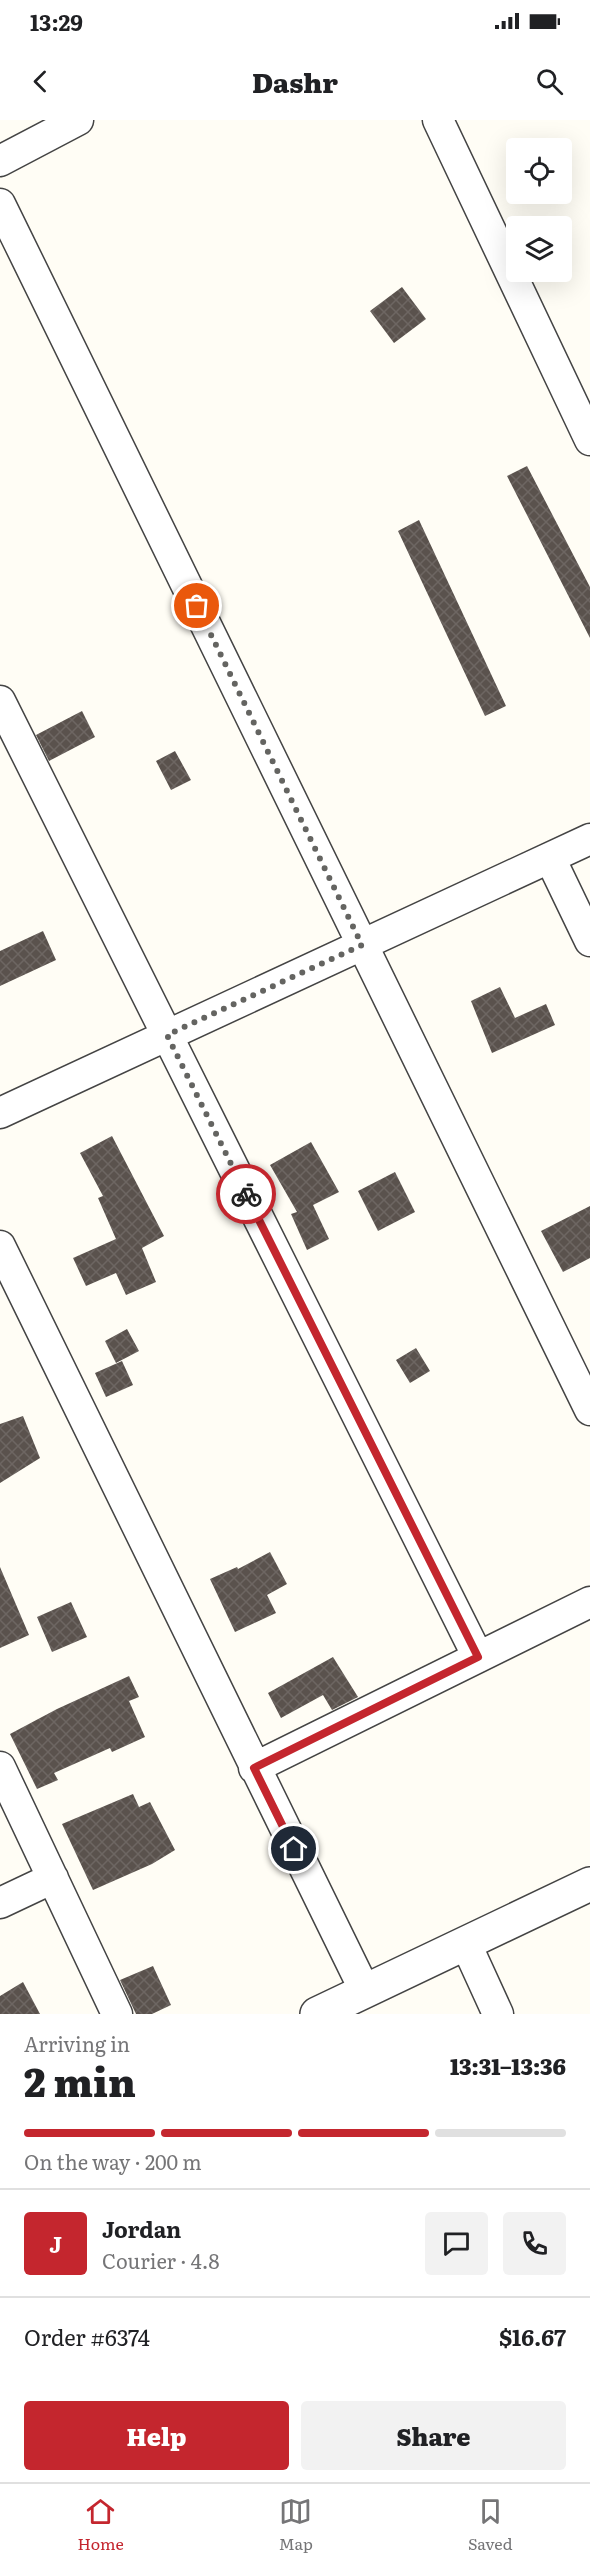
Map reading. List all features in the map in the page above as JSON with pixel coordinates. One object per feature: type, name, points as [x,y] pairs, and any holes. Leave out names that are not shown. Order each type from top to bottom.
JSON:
[{"type":"street","points":[[0,160],[78,120]]},
{"type":"street","points":[[438,120],[590,440]]},
{"type":"street","points":[[0,204],[590,1410]]},
{"type":"street","points":[[0,701],[478,1657]]},
{"type":"street","points":[[0,1113],[590,839]]},
{"type":"street","points":[[550,858],[590,941]]},
{"type":"street","points":[[0,1246],[365,1991]]},
{"type":"street","points":[[254,1768],[590,1602]]},
{"type":"street","points":[[0,1767],[117,2014]]},
{"type":"street","points":[[0,1903],[53,1878]]},
{"type":"street","points":[[317,2014],[590,1884]]},
{"type":"street","points":[[466,1944],[498,2014]]},
{"type":"building","points":[[402,287],[426,319],[394,343],[370,311]]},
{"type":"building","points":[[527,466],[590,587],[590,638],[507,476]]},
{"type":"building","points":[[419,520],[506,706],[485,716],[398,531]]},
{"type":"building","points":[[82,711],[95,737],[49,761],[36,735]]},
{"type":"building","points":[[175,751],[191,780],[171,790],[156,761]]},
{"type":"building","points":[[43,931],[56,960],[0,986],[0,951]]},
{"type":"building","points":[[500,987],[515,1018],[546,1004],[555,1025],[492,1053],[471,1001]]},
{"type":"building","points":[[112,1136],[164,1236],[142,1248],[156,1282],[126,1295],[116,1273],[86,1286],[73,1258],[116,1239],[98,1198],[103,1196],[80,1153]]},
{"type":"building","points":[[311,1142],[339,1192],[313,1205],[329,1239],[307,1250],[291,1214],[297,1212],[270,1165]]},
{"type":"building","points":[[395,1172],[415,1212],[378,1231],[358,1191]]},
{"type":"building","points":[[590,1206],[590,1258],[563,1272],[541,1231]]},
{"type":"building","points":[[127,1329],[139,1351],[116,1363],[105,1341]]},
{"type":"building","points":[[416,1348],[430,1371],[410,1383],[396,1360]]},
{"type":"building","points":[[122,1361],[133,1385],[106,1397],[95,1373]]},
{"type":"building","points":[[23,1416],[40,1458],[0,1483],[0,1424]]},
{"type":"building","points":[[270,1552],[287,1584],[267,1595],[276,1613],[235,1632],[210,1579],[237,1567],[238,1569]]},
{"type":"building","points":[[0,1567],[29,1635],[0,1648]]},
{"type":"building","points":[[71,1602],[87,1637],[52,1652],[37,1617]]},
{"type":"building","points":[[333,1657],[358,1697],[332,1710],[323,1695],[281,1718],[268,1693]]},
{"type":"building","points":[[129,1676],[139,1697],[129,1701],[145,1737],[112,1752],[110,1748],[54,1773],[58,1780],[37,1789],[10,1734],[57,1709]]},
{"type":"building","points":[[133,1794],[139,1807],[150,1802],[175,1850],[152,1864],[93,1890],[62,1824]]},
{"type":"building","points":[[153,1966],[171,2005],[152,2014],[136,2014],[120,1980]]},
{"type":"building","points":[[23,1982],[40,2014],[0,2014],[0,1996]]},
{"type":"way so far","points":[[197,606],[362,945],[167,1035],[246,1194]]},
{"type":"route","points":[[246,1194],[478,1657],[254,1768],[294,1849]]}]
